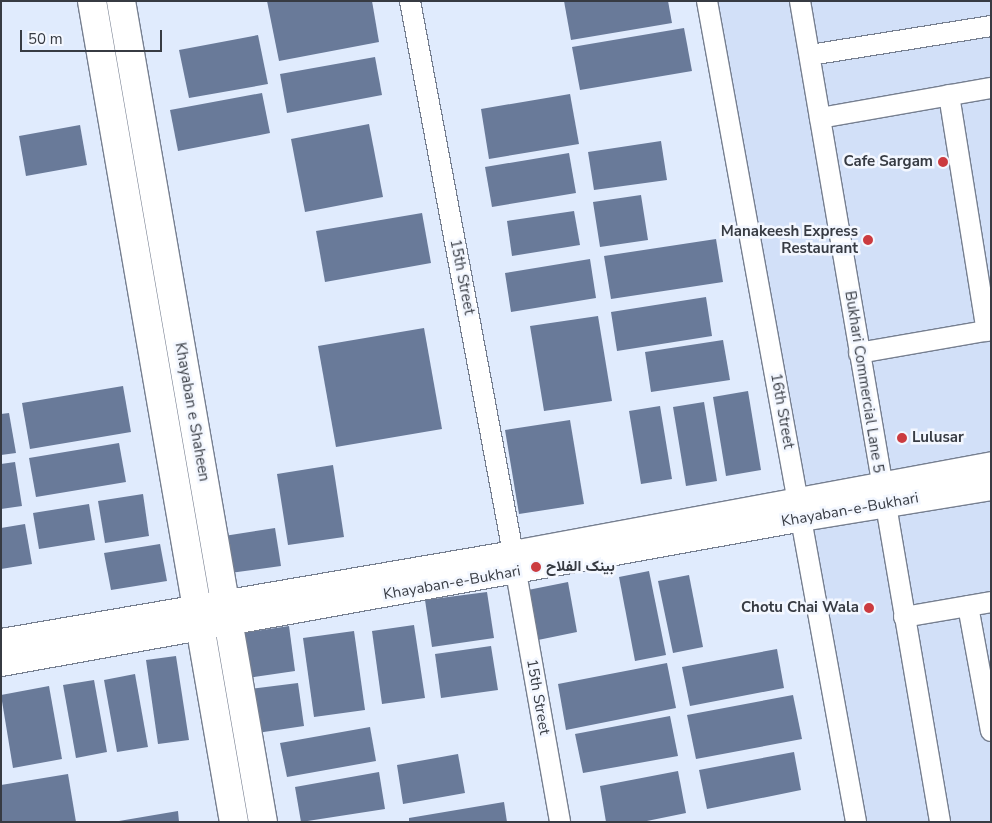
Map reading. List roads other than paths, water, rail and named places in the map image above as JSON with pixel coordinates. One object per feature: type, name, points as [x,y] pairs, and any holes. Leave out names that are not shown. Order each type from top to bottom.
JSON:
[{"type":"main road","name":"Khayaban e Shaheen","points":[[92,1],[234,822]]},
{"type":"main road","name":"Khayaban e Shaheen","points":[[121,1],[264,822]]},
{"type":"street","name":"15th Street","points":[[410,1],[560,822]]},
{"type":"street","name":"16th Street","points":[[707,1],[856,822]]},
{"type":"street","name":"Bukhari Commercial Lane 5","points":[[800,1],[940,822]]},
{"type":"street","points":[[810,55],[991,26]]},
{"type":"street","points":[[820,118],[991,88]]},
{"type":"street","points":[[859,353],[989,330],[949,95]]},
{"type":"street","name":"Khayaban-e-Bukhari","points":[[883,494],[991,464]]},
{"type":"street","name":"Khayaban-e-Bukhari","points":[[1,664],[226,612],[514,562],[800,507],[883,494],[991,487]]},
{"type":"street","points":[[904,617],[991,602]]},
{"type":"street","points":[[968,606],[991,731]]},
{"type":"street","name":"Khayaban-e-Bukhari","points":[[1,640],[198,618]]},
{"type":"place","name":"Cafe Sargam","points":[[943,162]]},
{"type":"place","name":"Manakeesh Express Restaurant","points":[[868,240]]},
{"type":"place","name":"Lulusar","points":[[902,438]]},
{"type":"place","name":"بینک الفلاح","points":[[536,567]]},
{"type":"place","name":"Chotu Chai Wala","points":[[869,608]]}]
